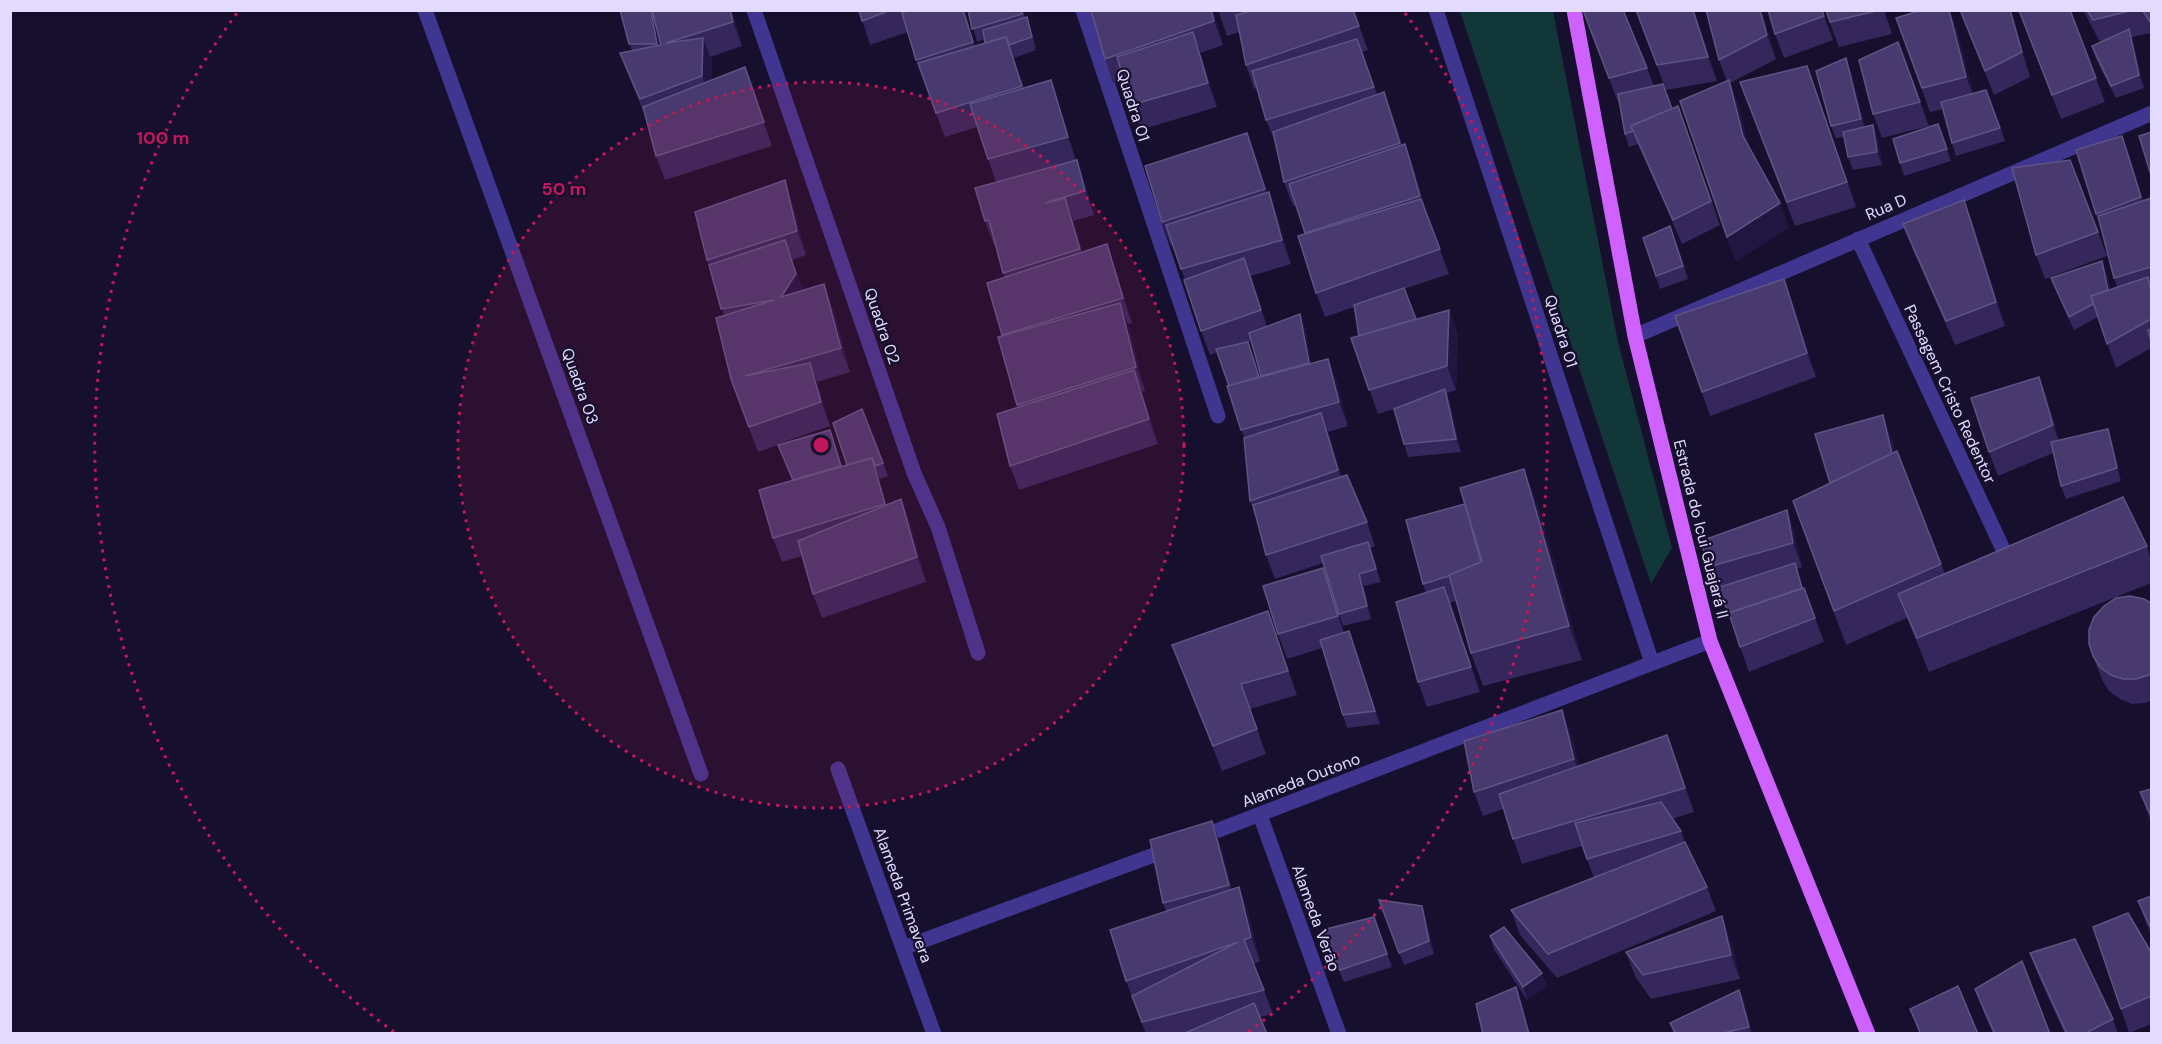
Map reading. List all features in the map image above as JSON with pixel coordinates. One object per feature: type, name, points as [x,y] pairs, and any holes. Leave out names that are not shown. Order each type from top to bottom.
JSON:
[{"type":"main road","name":"Estrada do Icui Guajará II","points":[[1574,10],[1635,336],[1710,642],[1868,1034]]},
{"type":"street","name":"Quadra 03","points":[[425,10],[701,774]]},
{"type":"street","name":"Quadra 02","points":[[754,10],[914,473],[938,527],[978,653]]},
{"type":"street","name":"Quadra 01","points":[[1083,10],[1218,416]]},
{"type":"street","name":"Quadra 01","points":[[1436,10],[1652,663]]},
{"type":"street","name":"Rua D","points":[[1635,336],[2151,113]]},
{"type":"street","name":"Passagem Cristo Redentor","points":[[1858,239],[2010,564]]},
{"type":"street","name":"Alameda Outono","points":[[903,948],[1260,815],[1710,642]]},
{"type":"street","name":"Alameda Primavera","points":[[838,769],[934,1034]]},
{"type":"street","name":"Alameda Verão","points":[[1260,815],[1339,1034]]},
{"type":"green space","points":[[1460,11],[1553,11],[1618,342],[1672,548],[1651,584]]},
{"type":"building","points":[[620,10],[651,10],[657,44],[629,44]]},
{"type":"building","points":[[652,10],[730,10],[733,22],[666,43],[703,38],[702,76],[640,99],[620,53],[661,45]]},
{"type":"building","points":[[859,10],[891,10],[862,21]]},
{"type":"building","points":[[910,10],[963,10],[973,42],[916,60],[902,13]]},
{"type":"building","points":[[968,10],[1022,10],[1022,14],[972,29]]},
{"type":"building","points":[[1091,10],[1211,10],[1214,21],[1105,59]]},
{"type":"building","points":[[1255,10],[1353,10],[1359,26],[1246,65],[1236,15]]},
{"type":"building","points":[[1583,10],[1623,10],[1647,68],[1609,78]]},
{"type":"building","points":[[1636,10],[1693,10],[1708,57],[1657,65]]},
{"type":"building","points":[[1706,10],[1760,10],[1767,35],[1719,60]]},
{"type":"building","points":[[1768,10],[1822,10],[1824,16],[1775,34]]},
{"type":"building","points":[[1826,10],[1880,10],[1830,22]]},
{"type":"building","points":[[1922,10],[1949,10],[1966,77],[1922,88],[1896,18]]},
{"type":"building","points":[[1960,10],[2010,10],[2022,52],[1985,71]]},
{"type":"building","points":[[2019,10],[2070,10],[2096,78],[2052,95]]},
{"type":"building","points":[[2087,10],[2134,10],[2093,20]]},
{"type":"building","points":[[2142,10],[2151,10],[2151,23]]},
{"type":"building","points":[[1027,17],[1032,37],[1009,45],[1006,37],[985,43],[983,30]]},
{"type":"building","points":[[2129,29],[2139,75],[2111,86],[2092,46]]},
{"type":"building","points":[[1193,32],[1208,83],[1131,105],[1117,57]]},
{"type":"building","points":[[1006,37],[1022,86],[936,113],[918,63]]},
{"type":"building","points":[[1357,39],[1374,87],[1266,120],[1252,71]]},
{"type":"building","points":[[1898,42],[1920,102],[1873,114],[1859,60]]},
{"type":"building","points":[[1846,58],[1861,119],[1831,126],[1816,71]]},
{"type":"building","points":[[1807,66],[1847,182],[1787,202],[1740,82]]},
{"type":"building","points":[[745,67],[764,122],[656,156],[643,107]]},
{"type":"building","points":[[1051,80],[1068,137],[988,159],[970,104]]},
{"type":"building","points":[[1729,80],[1743,136],[1780,203],[1727,237],[1680,101]]},
{"type":"building","points":[[1663,84],[1672,109],[1631,126],[1633,131],[1625,134],[1618,94]]},
{"type":"building","points":[[1986,90],[2000,128],[1952,143],[1941,102]]},
{"type":"building","points":[[1384,92],[1400,143],[1284,182],[1273,132]]},
{"type":"building","points":[[1678,106],[1711,201],[1673,220],[1631,126]]},
{"type":"building","points":[[1938,124],[1947,149],[1900,163],[1893,139]]},
{"type":"building","points":[[1873,125],[1877,152],[1848,157],[1843,132]]},
{"type":"building","points":[[2151,132],[2151,175],[2139,136]]},
{"type":"building","points":[[1247,133],[1265,189],[1162,222],[1145,166]]},
{"type":"building","points":[[2122,136],[2141,197],[2096,214],[2076,150]]},
{"type":"building","points":[[1405,144],[1420,196],[1305,233],[1289,184]]},
{"type":"building","points":[[1077,160],[1085,191],[1045,203],[1065,198],[1080,249],[1003,273],[989,220],[985,221],[975,188]]},
{"type":"building","points":[[2070,160],[2098,232],[2036,255],[2012,168]]},
{"type":"building","points":[[785,180],[797,231],[707,260],[695,212]]},
{"type":"building","points":[[1269,192],[1282,240],[1181,269],[1166,225]]},
{"type":"building","points":[[2151,198],[2151,267],[2114,278],[2098,216]]},
{"type":"building","points":[[1421,199],[1440,249],[1316,293],[1298,236]]},
{"type":"building","points":[[1964,200],[1996,302],[1946,321],[1903,224]]},
{"type":"building","points":[[1670,226],[1683,266],[1656,276],[1643,238]]},
{"type":"building","points":[[785,240],[796,274],[781,297],[824,284],[841,348],[745,376],[810,363],[821,402],[749,427],[731,379],[716,318],[774,300],[721,309],[709,265]]},
{"type":"building","points":[[1107,244],[1123,298],[1002,335],[987,283]]},
{"type":"building","points":[[1244,258],[1261,310],[1201,331],[1184,280]]},
{"type":"building","points":[[2102,261],[2108,290],[2091,296],[2093,304],[2069,317],[2051,278]]},
{"type":"building","points":[[2148,277],[2151,292],[2151,319],[2107,344],[2091,296]]},
{"type":"building","points":[[1784,279],[1807,353],[1702,392],[1675,316]]},
{"type":"building","points":[[1404,288],[1416,319],[1359,336],[1354,305]]},
{"type":"building","points":[[1120,303],[1136,367],[1017,405],[998,337]]},
{"type":"building","points":[[1449,310],[1447,366],[1369,390],[1351,338]]},
{"type":"building","points":[[1300,314],[1309,363],[1261,376],[1249,333]]},
{"type":"building","points":[[1248,342],[1259,377],[1229,386],[1216,349]]},
{"type":"building","points":[[1328,359],[1339,402],[1241,430],[1227,386]]},
{"type":"building","points":[[1134,370],[1149,419],[1010,466],[997,414]]},
{"type":"building","points":[[2039,377],[2053,425],[1989,452],[1971,398]]},
{"type":"building","points":[[1445,389],[1456,439],[1404,444],[1394,409]]},
{"type":"building","points":[[862,409],[883,463],[875,466],[872,458],[847,465],[833,423]]},
{"type":"building","points":[[1321,413],[1338,470],[1250,501],[1244,438]]},
{"type":"building","points":[[1883,415],[1892,454],[1830,483],[1815,434]]},
{"type":"building","points":[[2108,429],[2117,468],[2061,486],[2051,442]]},
{"type":"building","points":[[830,430],[841,466],[793,480],[778,445]]},
{"type":"building","points":[[1897,451],[1941,564],[1834,611],[1793,501]]},
{"type":"building","points":[[872,458],[885,504],[773,538],[759,490]]},
{"type":"building","points":[[1524,469],[1569,626],[1471,653],[1449,575],[1482,561],[1460,488]]},
{"type":"building","points":[[1347,475],[1367,522],[1266,555],[1253,505]]},
{"type":"building","points":[[2123,497],[2147,546],[1917,638],[1898,594]]},
{"type":"building","points":[[901,499],[917,557],[813,594],[798,541]]},
{"type":"building","points":[[1465,504],[1481,562],[1423,584],[1406,520]]},
{"type":"building","points":[[1787,510],[1793,543],[1708,567],[1701,541]]},
{"type":"building","points":[[1368,542],[1376,569],[1359,574],[1367,606],[1339,614],[1321,556]]},
{"type":"building","points":[[1795,563],[1802,588],[1729,613],[1717,588]]},
{"type":"building","points":[[1323,568],[1338,616],[1278,634],[1263,586]]},
{"type":"building","points":[[1444,587],[1471,667],[1418,682],[1396,602]]},
{"type":"building","points":[[1804,588],[1815,618],[1740,647],[1729,613]]},
{"type":"building","points":[[2130,596],[2151,603],[2151,673],[2136,679],[2123,679],[2111,675],[2100,667],[2089,644],[2089,630],[2094,617],[2104,606],[2116,598]]},
{"type":"building","points":[[1268,611],[1288,671],[1241,684],[1257,729],[1213,746],[1172,645]]},
{"type":"building","points":[[1349,631],[1375,711],[1343,715],[1320,640]]},
{"type":"building","points":[[1562,710],[1574,759],[1474,792],[1464,741]]},
{"type":"building","points":[[1667,735],[1685,788],[1513,839],[1499,794]]},
{"type":"building","points":[[2151,789],[2151,816],[2140,792]]},
{"type":"building","points":[[1661,802],[1681,831],[1587,859],[1575,823]]},
{"type":"building","points":[[1212,821],[1229,885],[1163,903],[1150,840]]},
{"type":"building","points":[[1685,842],[1707,887],[1548,954],[1511,910]]},
{"type":"building","points":[[1239,887],[1251,937],[1244,940],[1264,990],[1142,1022],[1132,996],[1238,942],[1126,981],[1110,930]]},
{"type":"building","points":[[2151,896],[2151,928],[2138,901]]},
{"type":"building","points":[[1379,900],[1422,906],[1429,941],[1399,953]]},
{"type":"building","points":[[2128,913],[2151,952],[2151,996],[2121,1009],[2093,927]]},
{"type":"building","points":[[1722,916],[1731,955],[1643,975],[1626,952]]},
{"type":"building","points":[[1374,917],[1387,954],[1340,970],[1322,930]]},
{"type":"building","points":[[1504,927],[1542,973],[1523,987],[1490,936]]},
{"type":"building","points":[[2075,939],[2113,1019],[2084,1034],[2067,1034],[2030,953]]},
{"type":"building","points":[[2022,961],[2050,1034],[1995,1034],[1975,989]]},
{"type":"building","points":[[1958,986],[1978,1034],[1921,1034],[1910,1009]]},
{"type":"building","points":[[1516,987],[1529,1034],[1483,1034],[1476,1004]]},
{"type":"building","points":[[1739,990],[1749,1027],[1719,1034],[1676,1034],[1670,1023]]},
{"type":"building","points":[[1254,1003],[1267,1034],[1183,1034]]}]
